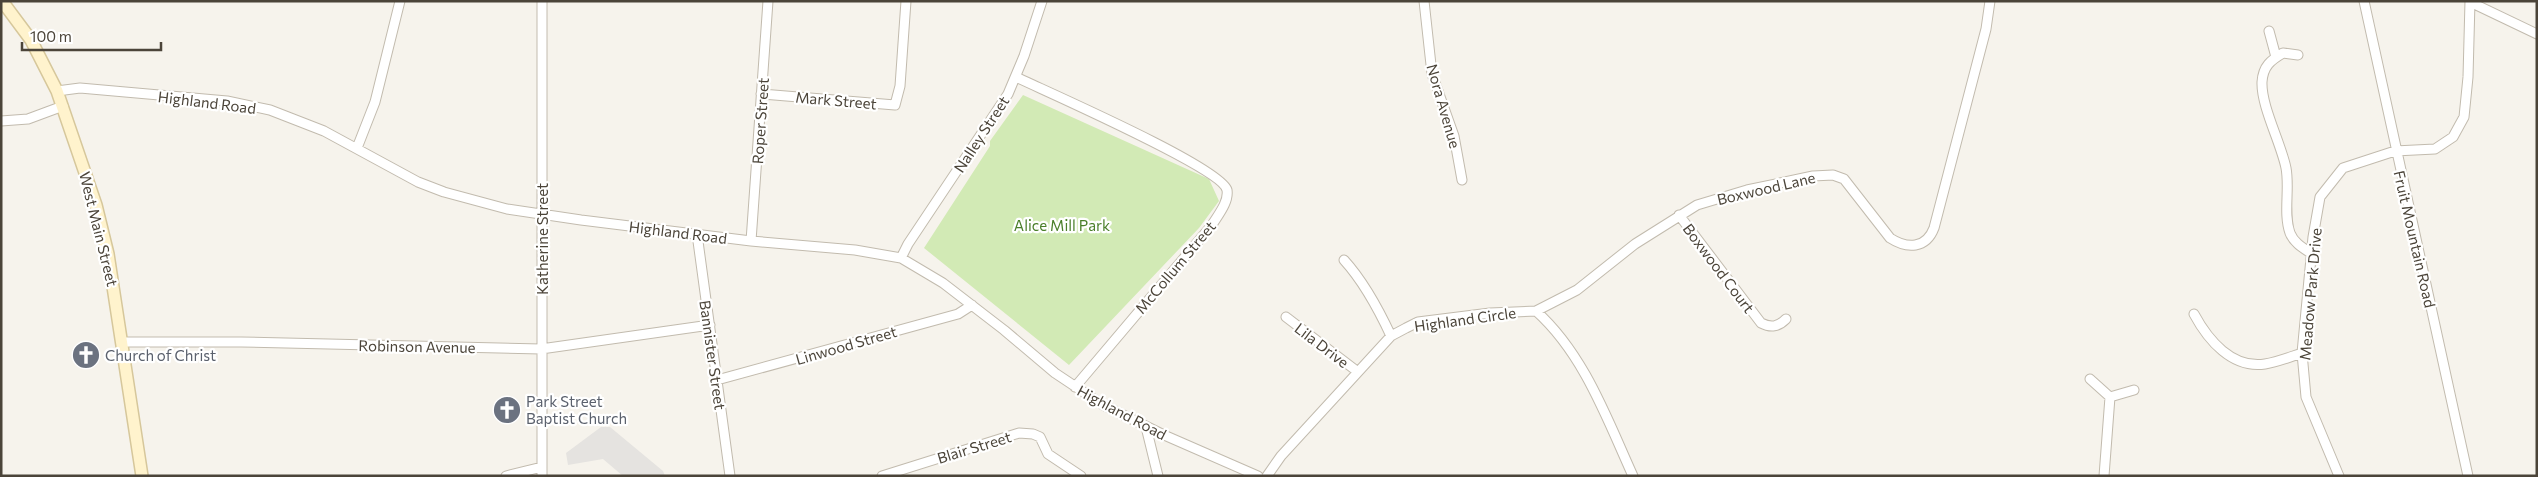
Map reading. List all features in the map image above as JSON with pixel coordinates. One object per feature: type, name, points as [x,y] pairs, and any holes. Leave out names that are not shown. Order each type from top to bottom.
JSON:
[{"type":"main road","name":"West Main Street","points":[[2,1],[31,40],[58,92],[96,205],[108,254],[142,476]]},
{"type":"street","points":[[357,148],[375,102],[400,1]]},
{"type":"street","name":"Katherine Street","points":[[542,1],[542,472]]},
{"type":"street","name":"Roper Street","points":[[751,241],[768,1]]},
{"type":"street","name":"Mark Street","points":[[762,94],[895,106],[900,86],[906,1]]},
{"type":"street","name":"Nalley Street","points":[[901,258],[908,244],[989,124],[1016,77],[1042,1]]},
{"type":"street","name":"Nora Avenue","points":[[1424,1],[1432,74],[1454,136],[1462,180]]},
{"type":"street","name":"Boxwood Lane","points":[[1536,311],[1577,290],[1635,244],[1697,205],[1747,190],[1813,176],[1833,175],[1844,179],[1890,238],[1898,244],[1916,246],[1926,241],[1934,228],[1986,29],[1990,1]]},
{"type":"street","name":"Fruit Mountain Road","points":[[2364,1],[2468,476]]},
{"type":"street","points":[[2470,2],[2537,34]]},
{"type":"street","name":"Meadow Park Drive","points":[[2339,476],[2306,397],[2302,353],[2320,197],[2343,168],[2396,151],[2435,149],[2453,137],[2464,117],[2468,77],[2470,2]]},
{"type":"street","points":[[2269,31],[2276,57]]},
{"type":"street","points":[[2298,55],[2284,52],[2276,57],[2266,66],[2262,83],[2286,166],[2289,193],[2286,216],[2290,234],[2298,245],[2312,254]]},
{"type":"street","name":"McCollum Street","points":[[1016,77],[1191,161],[1222,182],[1227,190],[1226,202],[1212,225],[1075,387]]},
{"type":"street","name":"Highland Road","points":[[58,92],[80,88],[227,102],[270,110],[298,119],[357,148],[418,182],[476,202],[543,215],[751,241],[855,250],[901,258],[943,283],[1075,387],[1103,405],[1146,427],[1258,476]]},
{"type":"street","points":[[1,121],[28,119],[63,106]]},
{"type":"street","name":"Boxwood Court","points":[[1679,215],[1761,323],[1768,326],[1779,325],[1786,320]]},
{"type":"street","name":"Bannister Street","points":[[696,234],[730,476]]},
{"type":"street","points":[[1344,260],[1377,306],[1391,336]]},
{"type":"street","name":"Linwood Street","points":[[717,380],[958,314],[972,306]]},
{"type":"street","name":"Highland Circle","points":[[1267,476],[1281,456],[1391,336],[1418,322],[1490,312],[1536,311],[1561,338],[1582,371],[1604,410],[1634,476]]},
{"type":"street","points":[[2194,314],[2211,342],[2236,360],[2264,365],[2302,353]]},
{"type":"street","name":"Lila Drive","points":[[1286,317],[1358,372]]},
{"type":"street","name":"Robinson Avenue","points":[[122,342],[241,342],[541,349],[710,325]]},
{"type":"street","points":[[2090,378],[2110,397]]},
{"type":"street","points":[[2110,397],[2134,390]]},
{"type":"street","points":[[2104,476],[2110,397]]},
{"type":"street","points":[[1146,427],[1158,476]]},
{"type":"street","name":"Blair Street","points":[[882,476],[899,473],[1019,433],[1033,434],[1040,437],[1048,454],[1082,476]]},
{"type":"street","points":[[506,476],[542,472]]},
{"type":"green space","name":"Alice Mill Park","points":[[1023,95],[1209,179],[1219,201],[1199,228],[1069,365],[924,248],[990,146],[990,141]]},
{"type":"shaded area","points":[[601,427],[610,427],[663,471],[665,476],[623,476],[603,459],[568,465],[566,453]]},
{"type":"place","name":"Church of Christ","points":[[86,355]]},
{"type":"place","name":"Park Street Baptist Church","points":[[507,410]]}]
